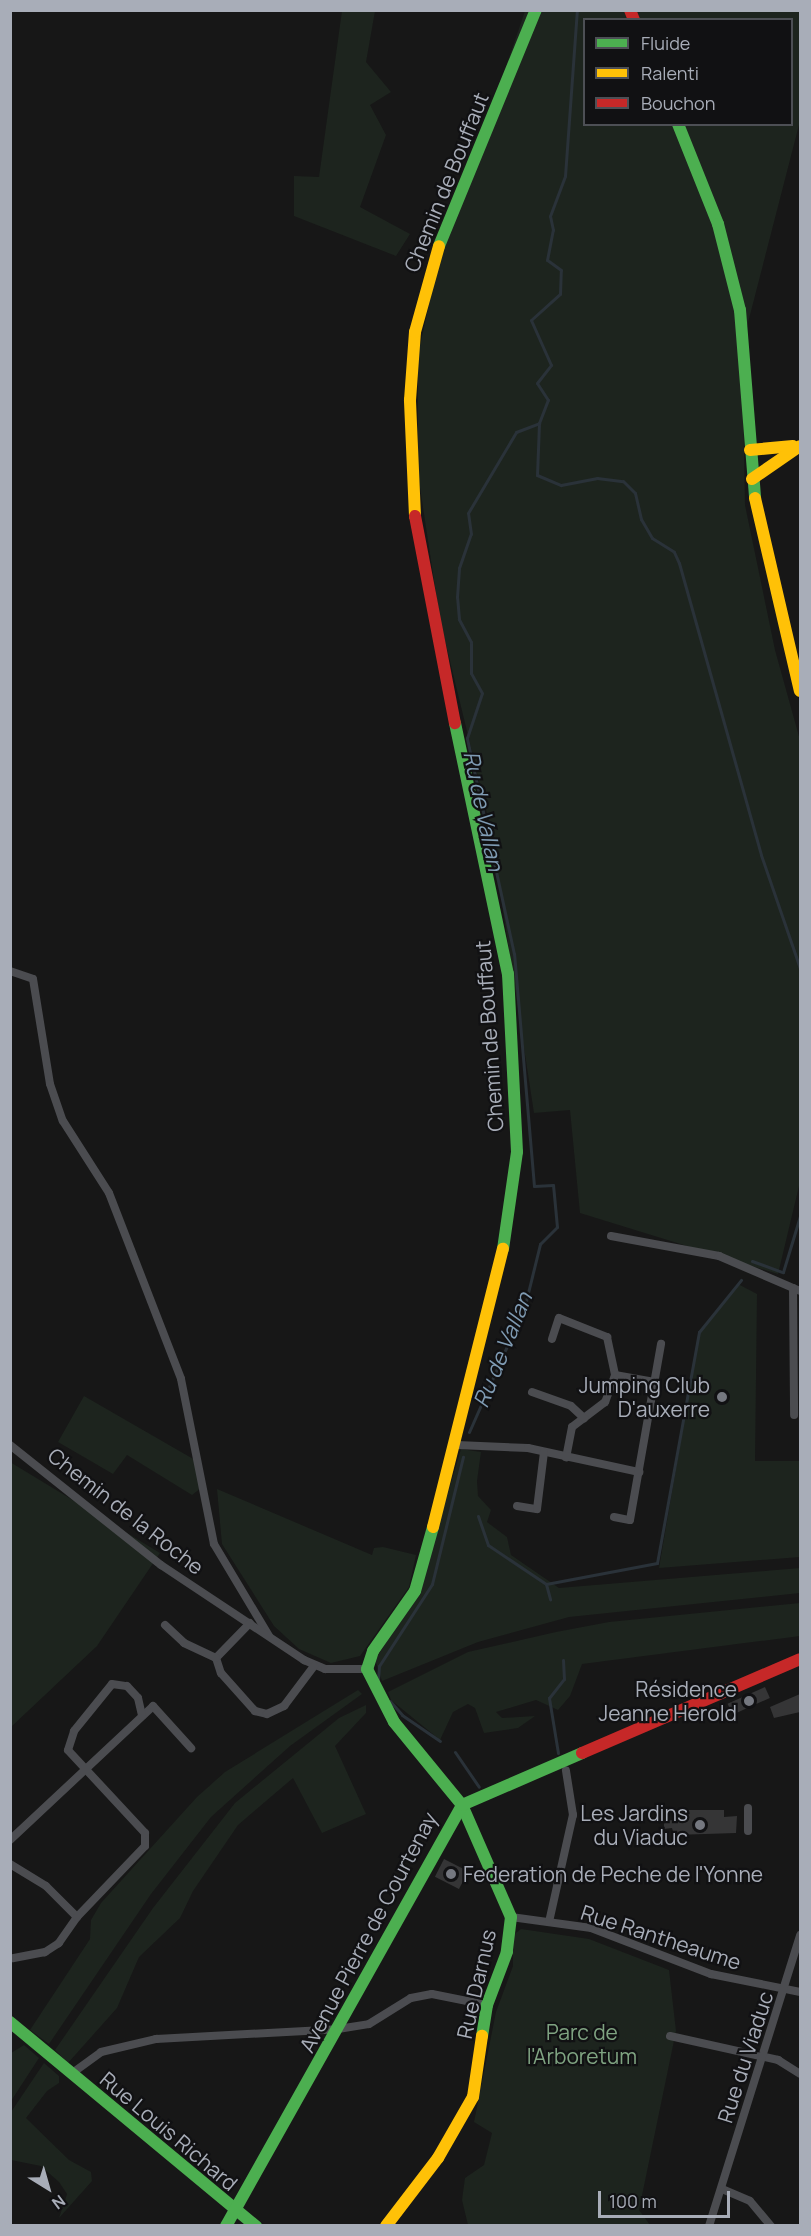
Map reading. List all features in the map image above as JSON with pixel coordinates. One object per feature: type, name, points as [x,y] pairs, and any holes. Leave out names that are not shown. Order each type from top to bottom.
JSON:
[{"type":"street","name":"Chemin de Bouffaut","points":[[367,1669],[373,1651],[415,1591],[465,1446],[504,1243],[517,1152],[517,1103],[503,940],[417,535],[410,453],[412,363],[428,272],[536,10]]},
{"type":"street","points":[[679,126],[718,224],[740,310],[752,478],[764,557],[801,691]]},
{"type":"street","points":[[750,450],[801,445]]},
{"type":"street","points":[[752,478],[801,445]]},
{"type":"street","points":[[10,971],[33,979],[50,1084],[63,1121],[109,1193],[181,1379],[214,1544],[269,1636]]},
{"type":"street","points":[[611,1236],[719,1256],[797,1290],[794,1414]]},
{"type":"street","points":[[552,1339],[559,1318],[607,1337],[615,1375],[605,1402],[572,1427],[566,1457]]},
{"type":"street","points":[[614,1517],[630,1520],[661,1344]]},
{"type":"street","points":[[615,1375],[654,1382]]},
{"type":"street","points":[[532,1392],[571,1406],[584,1418]]},
{"type":"street","name":"Chemin de la Roche","points":[[10,1445],[161,1565],[314,1666]]},
{"type":"street","points":[[465,1446],[544,1452],[639,1472]]},
{"type":"street","points":[[517,1506],[537,1509],[544,1452]]},
{"type":"street","points":[[216,1658],[250,1623]]},
{"type":"street","points":[[165,1624],[184,1643],[216,1658],[221,1673],[261,1714],[284,1706],[314,1666],[367,1669]]},
{"type":"street","name":"Avenue Pierre de Courtenay","points":[[226,2226],[462,1805],[801,1659]]},
{"type":"street","name":"Rue Darnus","points":[[367,1669],[394,1722],[462,1805],[511,1917],[507,1952],[487,2005],[477,2081],[466,2114],[386,2226]]},
{"type":"street","points":[[13,1958],[45,1952],[59,1943],[77,1917],[145,1846],[145,1833],[68,1750],[74,1731],[112,1684],[127,1686],[138,1698],[142,1716]]},
{"type":"street","points":[[10,1840],[153,1706],[191,1748]]},
{"type":"street","points":[[549,1922],[573,1815],[566,1771]]},
{"type":"street","points":[[748,1808],[748,1832]]},
{"type":"street","points":[[10,1864],[46,1886],[77,1917]]},
{"type":"street","name":"Rue Rantheaume","points":[[511,1917],[591,1928],[711,1974],[785,1992],[801,1992]]},
{"type":"street","name":"Rue du Viaduc","points":[[709,2226],[765,2058],[801,1935]]},
{"type":"street","points":[[71,2074],[101,2052],[156,2039],[338,2029],[369,2024],[411,1998],[432,1994],[487,2005]]},
{"type":"street","name":"Rue Louis Richard","points":[[11,2025],[235,2212],[256,2226]]},
{"type":"street","points":[[670,2036],[765,2058],[801,2074]]},
{"type":"street","points":[[722,2189],[750,2201],[771,2226]]},
{"type":"green space","points":[[342,11],[375,11],[366,62],[391,92],[370,105],[386,135],[360,207],[410,234],[396,256],[294,216],[294,176],[319,177]]},
{"type":"green space","points":[[525,11],[800,11],[800,121],[742,346],[745,505],[775,650],[800,740],[800,1182],[778,1274],[580,1213],[570,1110],[534,1113],[490,826],[440,620],[418,474],[418,355],[436,272]]},
{"type":"green space","name":"Jumping Club D'auxerre","points":[[738,1284],[757,1294],[755,1461],[800,1461],[800,1557],[659,1568],[699,1334]]},
{"type":"green space","points":[[84,1396],[195,1460],[201,1488],[192,1495],[127,1455],[113,1474],[58,1442]]},
{"type":"green space","points":[[461,1449],[481,1452],[477,1481],[478,1496],[491,1510],[487,1522],[507,1537],[511,1555],[559,1588],[800,1568],[800,1593],[569,1617],[478,1642],[382,1681],[375,1660],[418,1593]]},
{"type":"green space","points":[[10,1462],[160,1553],[97,1646],[11,1727]]},
{"type":"green space","points":[[217,1489],[372,1555],[374,1548],[383,1547],[416,1555],[409,1587],[360,1656],[331,1663],[299,1649],[274,1626],[222,1544]]},
{"type":"green space","points":[[800,1603],[800,1636],[582,1664],[570,1696],[558,1710],[536,1700],[496,1712],[502,1718],[535,1716],[518,1728],[484,1733],[475,1708],[468,1704],[453,1712],[440,1740],[391,1700],[388,1692],[468,1652],[556,1632],[609,1622]]},
{"type":"green space","points":[[358,1690],[362,1694],[290,1746],[211,1817],[151,1894],[49,2044],[30,2030],[90,1939],[91,1920],[101,1903],[197,1797],[225,1772]]},
{"type":"green space","points":[[366,1705],[366,1713],[335,1746],[366,1814],[322,1833],[293,1778],[238,1825],[193,1891],[180,1918],[139,1957],[117,2008],[68,2063],[55,2050],[153,1908],[235,1803],[339,1718]]},
{"type":"green space","name":"Parc de l'Arboretum","points":[[521,1929],[589,1939],[669,1970],[676,2031],[639,2210],[650,2225],[468,2225],[462,2200],[465,2178],[484,2165],[492,2133],[474,2122],[496,2012],[513,1966],[513,1935]]},
{"type":"green space","points":[[24,2045],[39,2058],[11,2101],[11,2053]]},
{"type":"green space","points":[[44,2063],[59,2076],[59,2083],[47,2091],[26,2118],[69,2160],[91,2172],[92,2181],[59,2218],[67,2194],[59,2182],[41,2166],[11,2160],[11,2112]]},
{"type":"building","name":"Résidence Jeanne Herold","points":[[765,1687],[770,1698],[732,1715],[728,1704]]},
{"type":"building","name":"Résidence Jeanne Herold","points":[[800,1694],[800,1712],[774,1718],[770,1707]]},
{"type":"building","name":"Les Jardins du Viaduc","points":[[672,1810],[724,1810],[724,1817],[737,1816],[736,1833],[674,1835],[672,1828],[664,1829],[664,1821],[673,1820]]},
{"type":"building","name":"Federation de Peche de l'Yonne","points":[[444,1859],[468,1871],[459,1889],[435,1877]]},
{"type":"waterway","name":"Ru de Vallan","points":[[469,1432],[525,1305],[540,1244],[557,1227],[553,1185],[534,1186],[514,954],[467,738],[482,693],[471,673],[471,642],[459,619],[457,597],[459,568],[471,534],[468,513],[516,432],[539,423],[548,400],[537,383],[551,365],[531,320],[560,294],[561,270],[547,260],[553,230],[550,216],[565,176],[577,10]]},
{"type":"waterway","points":[[539,423],[537,475],[561,485],[597,478],[623,481],[635,493],[641,519],[652,538],[674,552],[761,855],[800,968]]},
{"type":"waterway","points":[[752,1261],[783,1272],[800,1216]]},
{"type":"waterway","points":[[546,1584],[657,1563],[699,1332],[741,1280]]},
{"type":"waterway","name":"Ru de Vallan","points":[[378,1680],[379,1666],[432,1584],[463,1457]]},
{"type":"waterway","points":[[478,1516],[488,1545],[546,1584],[550,1599]]},
{"type":"waterway","points":[[558,1753],[549,1698],[564,1679],[563,1660]]},
{"type":"waterway","name":"Ru de Vallan","points":[[390,1701],[402,1715],[440,1741]]},
{"type":"waterway","name":"Ru de Vallan","points":[[455,1752],[479,1787]]},
{"type":"traffic: fast","points":[[439,246],[536,10]]},
{"type":"traffic: fast","points":[[679,126],[718,224],[740,310],[755,498]]},
{"type":"traffic: fast","points":[[455,723],[508,974],[517,1152],[503,1249]]},
{"type":"traffic: fast","points":[[433,1527],[415,1591],[373,1651],[367,1669],[394,1722],[462,1805],[511,1917],[507,1952],[487,2005],[482,2036]]},
{"type":"traffic: fast","points":[[226,2226],[462,1805],[582,1753]]},
{"type":"traffic: fast","points":[[10,2022],[256,2226]]},
{"type":"traffic: slow","points":[[415,516],[410,400],[415,332],[439,246]]},
{"type":"traffic: slow","points":[[750,450],[793,446]]},
{"type":"traffic: slow","points":[[752,479],[800,446]]},
{"type":"traffic: slow","points":[[755,498],[800,691]]},
{"type":"traffic: slow","points":[[433,1527],[503,1249]]},
{"type":"traffic: slow","points":[[386,2226],[438,2158],[473,2097],[482,2036]]},
{"type":"traffic: jam","points":[[630,10],[633,18]]},
{"type":"traffic: jam","points":[[415,516],[455,723]]},
{"type":"traffic: jam","points":[[582,1753],[800,1659]]},
{"type":"place","name":"Jumping Club D'auxerre","points":[[722,1397]]},
{"type":"place","name":"Résidence Jeanne Herold","points":[[749,1701]]},
{"type":"place","name":"Les Jardins du Viaduc","points":[[700,1825]]},
{"type":"place","name":"Federation de Peche de l'Yonne","points":[[451,1874]]}]
